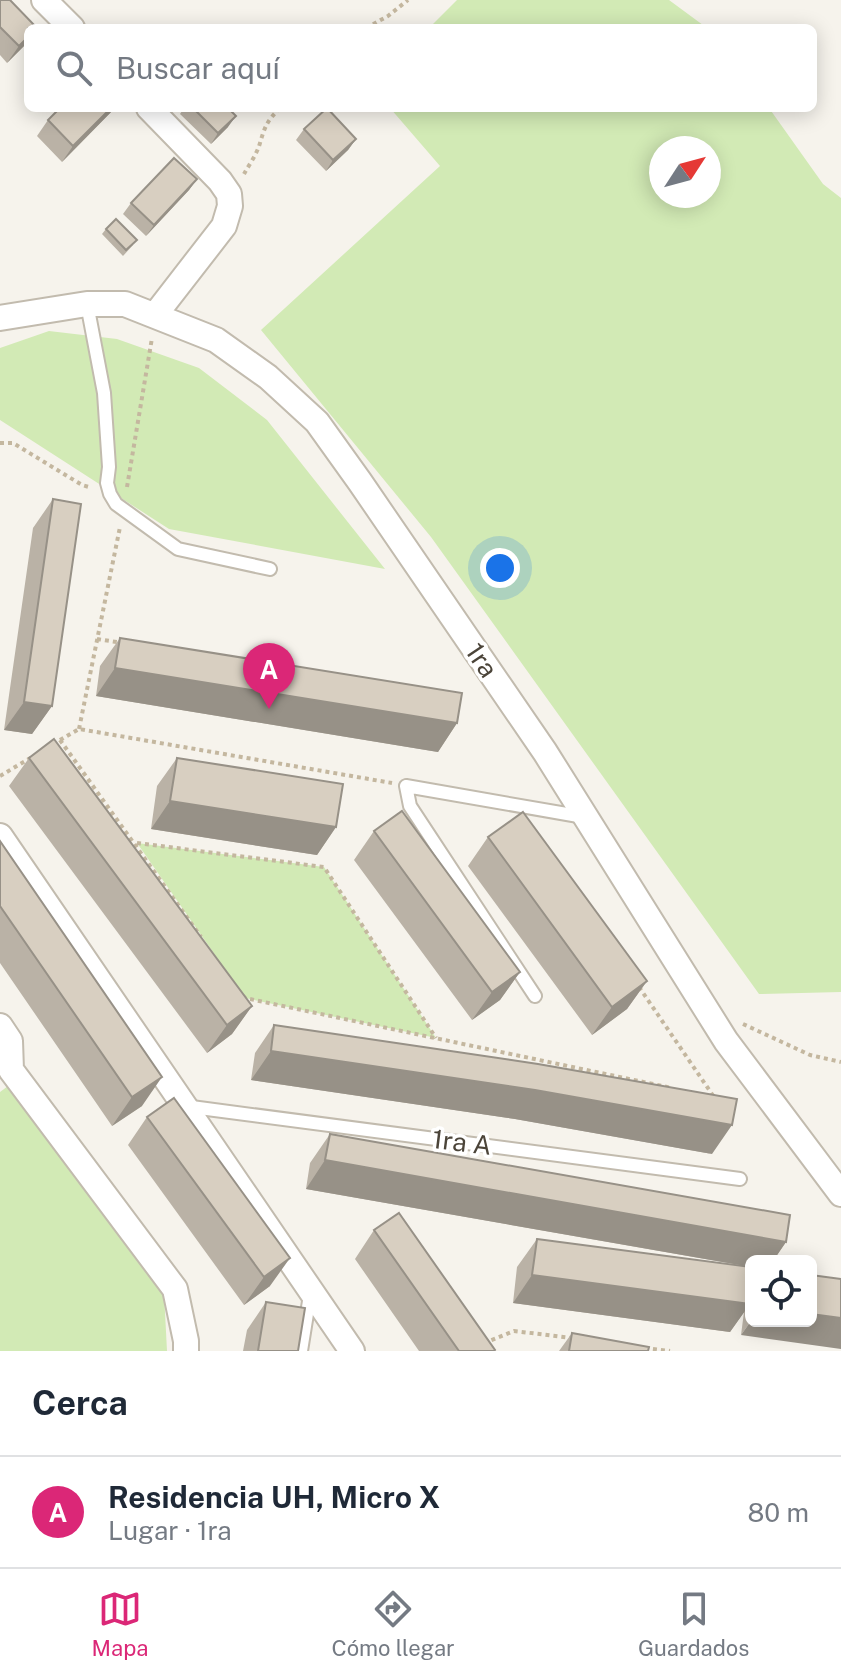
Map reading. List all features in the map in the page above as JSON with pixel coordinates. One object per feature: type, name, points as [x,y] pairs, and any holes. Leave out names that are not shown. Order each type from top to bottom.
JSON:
[{"type":"street","points":[[44,0],[68,24]]},
{"type":"street","points":[[153,112],[220,181],[229,194],[230,206],[224,226],[155,315]]},
{"type":"street","name":"1ra","points":[[0,318],[87,304],[125,304],[216,340],[268,377],[317,422],[545,752],[726,1041],[841,1194]]},
{"type":"street","points":[[0,836],[352,1351]]},
{"type":"street","points":[[0,1026],[10,1041],[6,1074],[175,1289],[186,1351]]},
{"type":"lane","points":[[87,304],[104,393],[109,467],[107,483],[116,504],[178,549],[270,569]]},
{"type":"lane","points":[[535,996],[410,806],[406,786],[585,817]]},
{"type":"lane","name":"1ra A","points":[[184,1106],[740,1179]]},
{"type":"lane","points":[[301,1351],[310,1290]]},
{"type":"path","points":[[373,24],[408,0]]},
{"type":"path","points":[[229,194],[260,146],[268,120],[276,112]]},
{"type":"path","points":[[0,443],[13,443],[82,485],[110,494]]},
{"type":"path","points":[[97,639],[128,644]]},
{"type":"path","points":[[208,947],[60,740],[79,729],[406,786]]},
{"type":"path","points":[[0,776],[36,755]]},
{"type":"path","points":[[137,843],[324,867],[436,1038]]},
{"type":"path","points":[[636,982],[714,1097],[698,1093]]},
{"type":"path","points":[[236,986],[245,998],[683,1090]]},
{"type":"path","points":[[705,1007],[810,1055],[841,1062]]},
{"type":"path","points":[[478,1346],[514,1331],[576,1339]]},
{"type":"path","points":[[639,1347],[670,1351]]},
{"type":"green space","points":[[457,0],[669,0],[702,24],[433,24]]},
{"type":"green space","points":[[393,112],[772,112],[823,184],[841,198],[841,992],[759,994],[431,537],[261,330],[440,166]]},
{"type":"green space","points":[[49,331],[117,339],[199,368],[267,420],[385,569],[169,529],[0,420],[0,348]]},
{"type":"green space","points":[[137,843],[324,867],[436,1038],[245,998]]},
{"type":"green space","points":[[8,1086],[164,1293],[167,1351],[0,1351],[0,1092]]},
{"type":"building","points":[[0,0],[10,0],[33,24],[24,24],[24,41],[19,46],[0,27]]},
{"type":"building","points":[[56,112],[107,112],[73,146],[48,120]]},
{"type":"building","points":[[197,112],[232,112],[236,116],[218,133]]},
{"type":"building","points":[[323,112],[331,112],[356,139],[333,160],[304,129]]},
{"type":"building","points":[[174,158],[197,179],[154,225],[131,203]]},
{"type":"building","points":[[116,219],[137,240],[126,250],[106,229]]},
{"type":"building","points":[[53,499],[81,504],[52,706],[24,702]]},
{"type":"building","points":[[120,638],[462,693],[457,723],[115,668]]},
{"type":"building","points":[[54,739],[252,1006],[227,1025],[29,758]]},
{"type":"building","points":[[177,758],[343,784],[336,827],[170,801]]},
{"type":"building","points":[[402,811],[520,972],[492,992],[374,831]]},
{"type":"building","points":[[523,812],[647,981],[612,1007],[488,837]]},
{"type":"building","points":[[0,841],[162,1077],[132,1097],[0,906]]},
{"type":"building","points":[[274,1025],[538,1064],[737,1099],[732,1125],[535,1090],[271,1051]]},
{"type":"building","points":[[174,1098],[290,1258],[264,1277],[147,1117]]},
{"type":"building","points":[[330,1134],[790,1215],[786,1242],[325,1160]]},
{"type":"building","points":[[399,1213],[494,1351],[459,1351],[374,1230]]},
{"type":"building","points":[[537,1239],[745,1266],[745,1303],[532,1275]]},
{"type":"building","points":[[817,1276],[841,1279],[841,1318],[817,1315]]},
{"type":"building","points":[[266,1302],[305,1308],[298,1351],[258,1351]]},
{"type":"building","points":[[572,1333],[649,1347],[648,1351],[569,1351]]},
{"type":"place","name":"Residencia UH, Micro X","points":[[269,709]]}]
